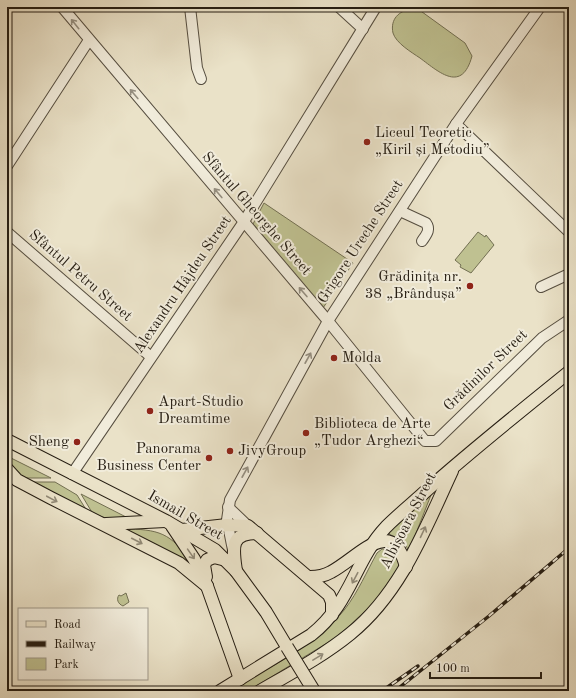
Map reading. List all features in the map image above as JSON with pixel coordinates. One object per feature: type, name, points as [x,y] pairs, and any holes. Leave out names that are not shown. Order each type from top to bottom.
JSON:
[{"type":"main road","name":"Albișoara Street","points":[[220,691],[311,636],[324,625],[341,604],[373,544],[386,527],[454,466],[569,372]]},
{"type":"main road","name":"Ismail Street","points":[[7,440],[229,555]]},
{"type":"main road","name":"Albișoara Street","points":[[260,691],[331,648],[351,633],[374,611],[406,567],[454,466]]},
{"type":"main road","points":[[7,469],[17,480],[179,563],[207,586]]},
{"type":"main road","points":[[102,523],[227,525],[252,530],[310,577],[329,595],[332,602],[332,615]]},
{"type":"main road","points":[[173,525],[194,559],[207,586],[240,679]]},
{"type":"main road","points":[[229,555],[239,536],[252,530]]},
{"type":"main road","points":[[310,577],[332,572],[373,544],[386,541],[398,546],[402,551],[406,567]]},
{"type":"main road","points":[[207,586],[205,562],[210,558],[229,555]]},
{"type":"main road","points":[[229,555],[236,571],[266,612],[314,691]]},
{"type":"street","name":"Sfântul Gheorghe Street","points":[[62,7],[88,40],[243,223],[328,321],[425,441]]},
{"type":"street","points":[[190,7],[197,68],[201,79]]},
{"type":"street","points":[[339,7],[363,29]]},
{"type":"street","name":"Alexandru Hâjdeu Street","points":[[72,474],[243,223],[376,7]]},
{"type":"street","name":"Grigore Ureche Street","points":[[229,555],[227,525],[228,506],[328,321],[456,124],[540,7]]},
{"type":"street","points":[[7,164],[88,40]]},
{"type":"street","points":[[456,124],[569,232]]},
{"type":"street","points":[[400,210],[426,223],[429,227],[429,231],[422,241]]},
{"type":"street","name":"Sfântul Petru Street","points":[[7,232],[151,357]]},
{"type":"street","points":[[541,288],[569,274]]},
{"type":"street","name":"Grădinilor Street","points":[[425,441],[436,441],[542,338],[569,320]]},
{"type":"street","points":[[228,506],[252,530]]},
{"type":"green space","points":[[411,9],[418,9],[465,43],[472,56],[468,67],[462,74],[456,77],[443,74],[400,44],[393,33],[392,28],[394,20],[399,14]]},
{"type":"green space","points":[[264,203],[353,263],[323,308],[253,224]]},
{"type":"green space","points":[[478,232],[485,237],[486,235],[494,245],[471,273],[460,267],[461,265],[455,260]]},
{"type":"green space","points":[[7,456],[51,478],[23,478],[7,462]]},
{"type":"green space","points":[[29,482],[55,482],[77,495],[87,511]]},
{"type":"green space","points":[[81,494],[128,518],[106,518],[93,514]]},
{"type":"green space","points":[[431,495],[409,551],[403,541],[389,534],[390,531]]},
{"type":"green space","points":[[124,529],[146,530],[163,535],[177,545],[189,562]]},
{"type":"green space","points":[[382,549],[393,552],[400,561],[398,568],[375,602],[337,637],[248,691],[229,691],[291,655],[320,634],[333,622],[350,602],[377,553]]},
{"type":"green space","points":[[126,593],[129,602],[123,606],[119,603],[118,598],[119,595],[121,596]]},
{"type":"railway","points":[[395,691],[489,616],[569,548]]},
{"type":"railway","points":[[382,691],[418,666]]},
{"type":"place","name":"Liceul Teoretic „Kiril și Metodiu”","points":[[367,142]]},
{"type":"place","name":"Grădinița nr. 38 „Brândușa”","points":[[470,286]]},
{"type":"place","name":"Molda","points":[[334,358]]},
{"type":"place","name":"Apart-Studio Dreamtime","points":[[150,411]]},
{"type":"place","name":"Biblioteca de Arte „Tudor Arghezi“","points":[[306,433]]},
{"type":"place","name":"Sheng","points":[[77,442]]},
{"type":"place","name":"JivyGroup","points":[[230,451]]},
{"type":"place","name":"Panorama Business Center","points":[[209,458]]}]
